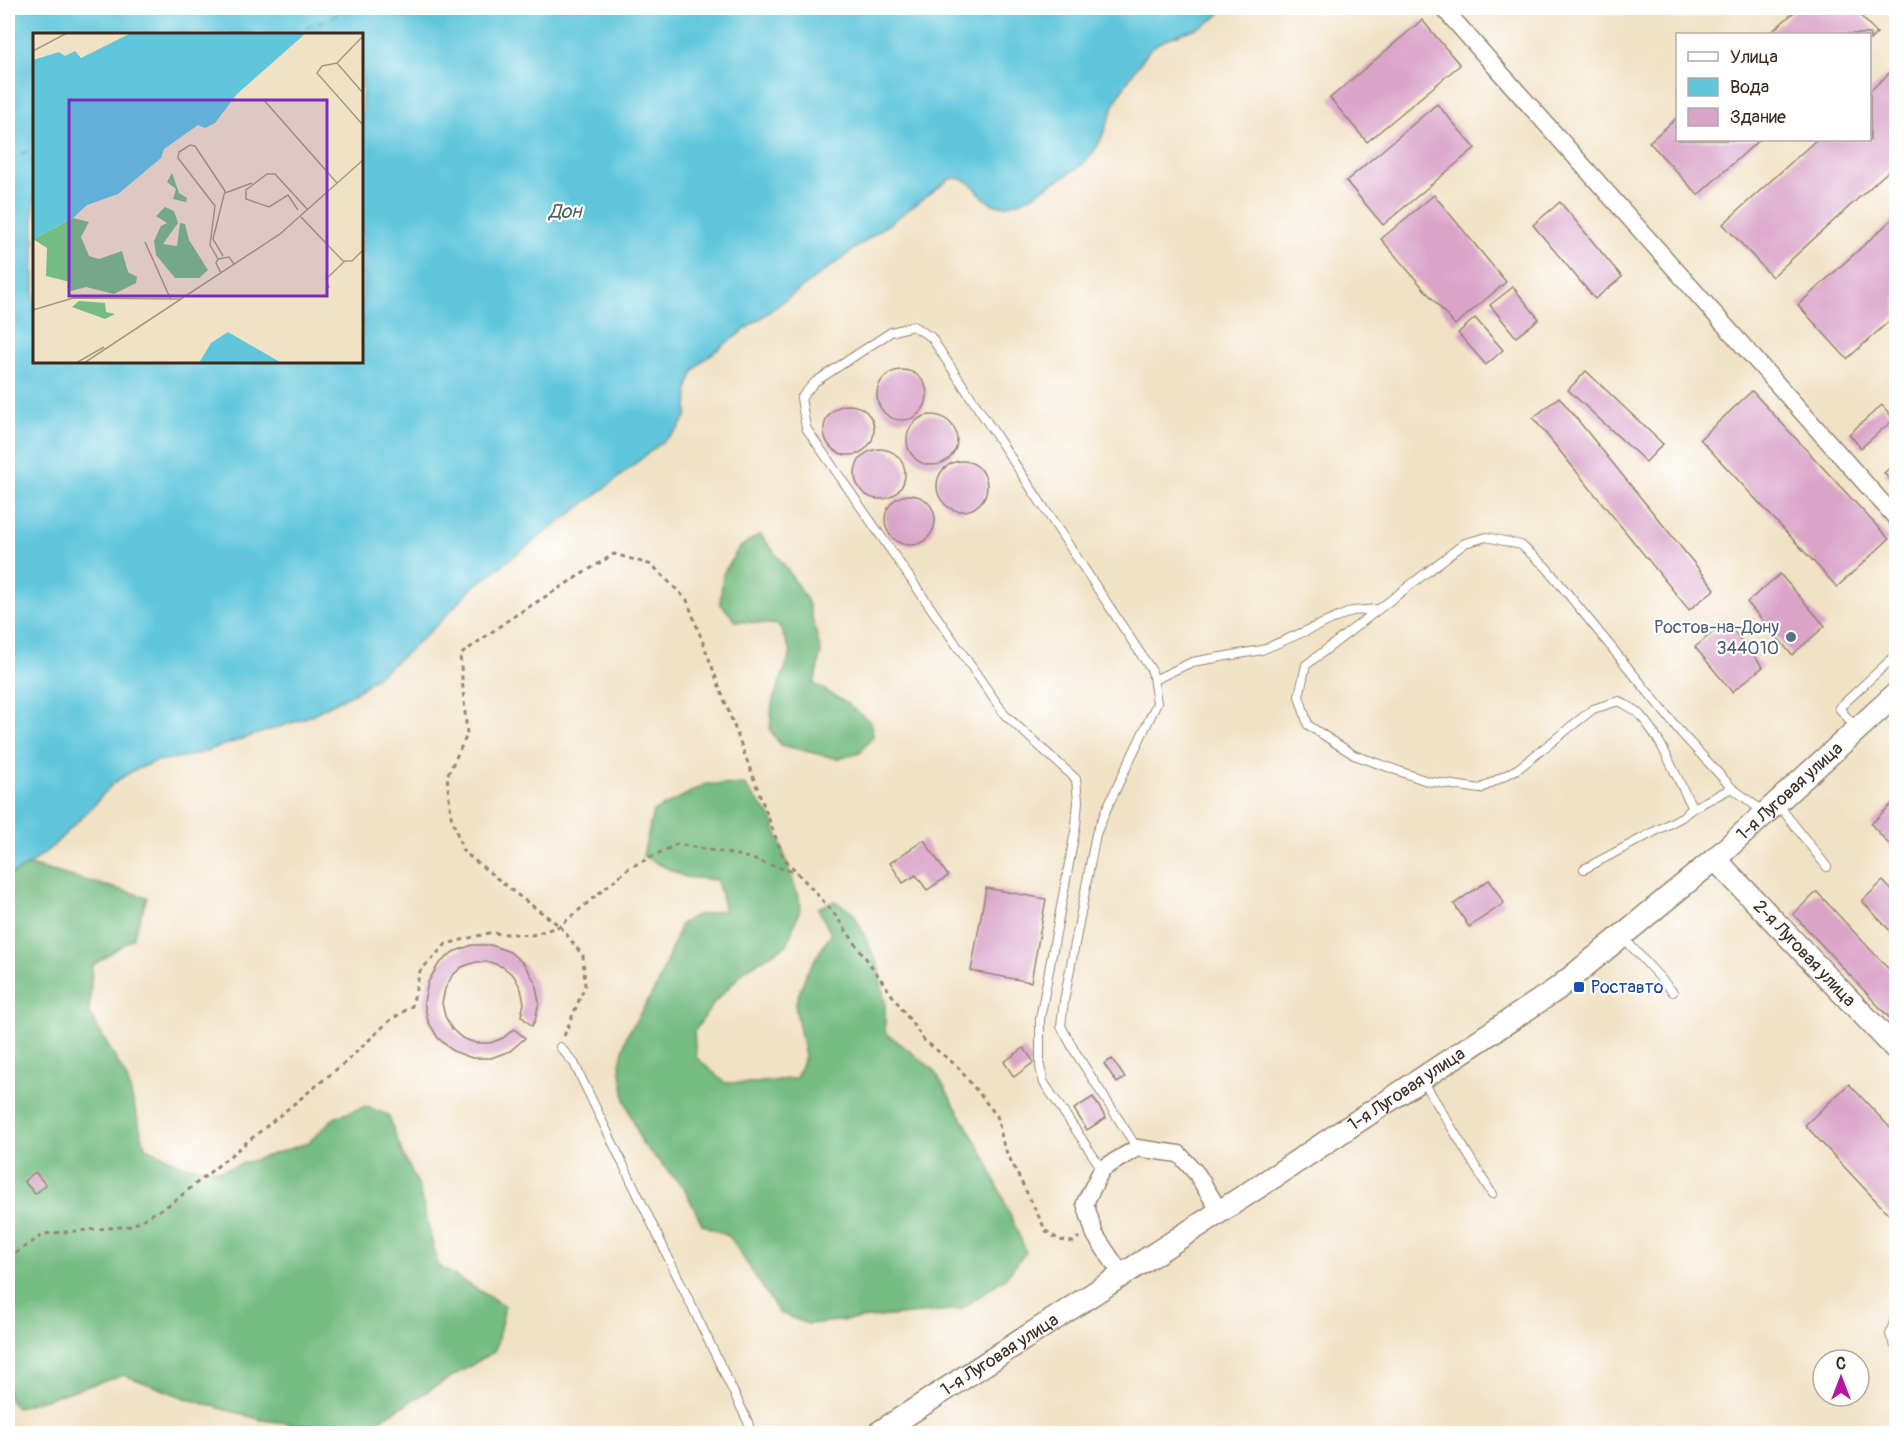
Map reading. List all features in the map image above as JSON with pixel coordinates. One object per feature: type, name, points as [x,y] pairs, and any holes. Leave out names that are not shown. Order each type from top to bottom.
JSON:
[{"type":"main road","name":"1-я Луговая улица","points":[[877,1434],[1220,1212],[1557,989],[1715,859],[1896,694]]},
{"type":"main road","name":"2-я Луговая улица","points":[[1715,859],[1896,1049]]},
{"type":"street","points":[[1443,8],[1896,518]]},
{"type":"street","points":[[1122,1275],[1095,1235],[1086,1203],[1102,1169],[1137,1148],[1179,1154],[1197,1174],[1220,1212]]},
{"type":"lane","points":[[1102,1169],[1044,1083],[1040,1067],[1040,1019],[1076,826],[1078,801],[1076,779],[1005,715],[806,428],[801,398],[815,381],[891,332],[913,326],[931,337],[1152,671],[1157,703],[1096,834],[1061,1026],[1137,1148]]},
{"type":"lane","points":[[1693,808],[1664,749],[1638,712],[1619,701],[1593,709],[1519,768],[1480,789],[1427,781],[1354,754],[1308,725],[1299,696],[1306,665],[1465,543],[1487,537],[1521,545],[1546,567],[1682,734],[1732,788],[1771,808],[1827,867]]},
{"type":"lane","points":[[1154,680],[1192,662],[1262,650],[1352,611],[1378,609]]},
{"type":"lane","points":[[1858,729],[1839,708],[1896,656]]},
{"type":"lane","points":[[1584,869],[1732,788]]},
{"type":"lane","points":[[1622,936],[1673,992]]},
{"type":"lane","points":[[560,1047],[574,1062],[752,1434]]},
{"type":"lane","points":[[1422,1079],[1492,1194]]},
{"type":"lane","points":[[1896,1315],[1890,1335],[1896,1348]]},
{"type":"path","points":[[560,1047],[585,986],[583,956],[560,926],[463,851],[451,816],[447,776],[467,735],[460,655],[511,618],[614,554],[652,565],[687,600],[783,857],[833,912],[924,1040],[957,1066],[997,1116],[1004,1147],[1046,1231],[1059,1240],[1073,1242],[1092,1227]]},
{"type":"path","points":[[8,1258],[44,1234],[131,1226],[172,1203],[348,1060],[388,1022],[412,1006],[420,971],[446,944],[489,933],[532,935],[560,926],[629,868],[676,844],[742,856],[798,874]]},
{"type":"green space","points":[[760,534],[787,569],[808,602],[821,653],[814,684],[845,702],[871,722],[873,736],[860,753],[838,759],[781,745],[770,730],[772,703],[791,653],[779,625],[736,621],[720,603],[723,574],[739,548]]},
{"type":"green space","points":[[706,784],[744,785],[772,818],[801,906],[787,945],[746,969],[714,1003],[694,1032],[696,1057],[725,1083],[755,1083],[796,1078],[805,1056],[795,1005],[806,974],[831,934],[818,908],[835,901],[854,914],[878,965],[885,1003],[885,1032],[934,1070],[986,1159],[1026,1252],[1005,1278],[961,1309],[808,1324],[779,1313],[730,1237],[702,1224],[684,1188],[642,1143],[625,1100],[620,1064],[626,1037],[658,984],[681,924],[694,916],[725,910],[717,880],[685,877],[643,856],[653,812]]},
{"type":"green space","points":[[29,865],[147,897],[133,938],[92,966],[89,1012],[127,1079],[145,1147],[182,1165],[222,1170],[308,1143],[334,1118],[366,1106],[388,1115],[403,1155],[418,1184],[438,1266],[505,1306],[495,1351],[376,1422],[329,1428],[262,1420],[188,1399],[124,1375],[16,1408],[8,1398],[8,876]]},
{"type":"water","name":"Дон","points":[[8,8],[1224,8],[1207,23],[1155,45],[1147,53],[1118,97],[1097,147],[1084,163],[1029,197],[1008,205],[990,202],[967,181],[959,178],[950,179],[702,361],[694,371],[688,387],[687,415],[678,429],[614,481],[472,588],[405,654],[359,690],[303,719],[194,755],[157,761],[132,771],[112,784],[53,846],[29,865],[8,876]]},
{"type":"building","points":[[1799,8],[1853,8],[1877,33],[1871,39],[1871,33],[1770,33]]},
{"type":"building","points":[[1422,20],[1460,65],[1367,142],[1330,98]]},
{"type":"building","points":[[1896,67],[1896,164],[1772,277],[1723,224],[1815,141],[1871,141],[1871,90]]},
{"type":"building","points":[[1437,104],[1475,148],[1383,225],[1346,181]]},
{"type":"building","points":[[1676,119],[1676,141],[1758,141],[1698,195],[1649,142]]},
{"type":"building","points":[[1434,195],[1506,282],[1455,325],[1381,239]]},
{"type":"building","points":[[1560,202],[1622,277],[1595,299],[1533,225]]},
{"type":"building","points":[[1896,216],[1896,315],[1847,359],[1798,305]]},
{"type":"building","points":[[1513,287],[1539,319],[1516,337],[1490,305]]},
{"type":"building","points":[[1475,318],[1503,350],[1486,365],[1458,333]]},
{"type":"building","points":[[902,370],[920,377],[927,395],[920,413],[902,420],[884,413],[877,395],[884,377]]},
{"type":"building","points":[[1586,371],[1663,444],[1646,462],[1568,390]]},
{"type":"building","points":[[1752,391],[1889,539],[1837,587],[1700,439]]},
{"type":"building","points":[[1559,397],[1715,589],[1689,610],[1533,418]]},
{"type":"building","points":[[849,405],[867,412],[874,430],[867,448],[849,455],[831,448],[824,430],[831,412]]},
{"type":"building","points":[[1882,405],[1894,419],[1861,448],[1849,434]]},
{"type":"building","points":[[932,415],[950,422],[957,440],[950,458],[932,465],[914,458],[907,440],[914,422]]},
{"type":"building","points":[[880,449],[898,456],[905,474],[898,492],[880,499],[862,492],[855,474],[862,456]]},
{"type":"building","points":[[962,461],[980,468],[987,486],[980,504],[962,511],[944,504],[937,486],[944,468]]},
{"type":"building","points":[[1896,462],[1896,487],[1884,473]]},
{"type":"building","points":[[910,495],[928,502],[935,520],[928,538],[910,545],[892,538],[885,520],[892,502]]},
{"type":"building","points":[[1780,574],[1825,626],[1792,655],[1747,602]]},
{"type":"building","points":[[1726,622],[1763,667],[1732,692],[1695,647]]},
{"type":"building","points":[[1895,801],[1896,803],[1896,852],[1871,824]]},
{"type":"building","points":[[924,840],[948,876],[927,890],[916,875],[903,883],[890,863]]},
{"type":"building","points":[[1489,880],[1504,903],[1469,927],[1454,904]]},
{"type":"building","points":[[1883,881],[1896,895],[1896,937],[1862,901]]},
{"type":"building","points":[[986,888],[1046,899],[1031,982],[971,971]]},
{"type":"building","points":[[1817,892],[1896,977],[1896,1025],[1793,914]]},
{"type":"building","points":[[472,945],[491,945],[510,952],[525,965],[535,982],[539,1002],[532,1026],[521,1016],[524,1003],[521,989],[514,976],[503,967],[490,962],[476,962],[462,967],[452,976],[445,989],[442,1003],[445,1016],[452,1029],[462,1038],[476,1043],[490,1043],[503,1038],[514,1029],[525,1038],[510,1051],[491,1058],[472,1058],[453,1051],[438,1038],[428,1021],[424,1002],[428,982],[438,965],[453,952]]},
{"type":"building","points":[[1024,1048],[1034,1062],[1014,1077],[1004,1062]]},
{"type":"building","points":[[1112,1059],[1125,1078],[1117,1083],[1104,1064]]},
{"type":"building","points":[[1849,1084],[1896,1134],[1896,1222],[1805,1125]]},
{"type":"building","points":[[1093,1097],[1106,1118],[1087,1130],[1074,1109]]},
{"type":"building","points":[[35,1172],[46,1185],[35,1194],[24,1181]]},
{"type":"ferry route","points":[[294,33],[353,8]]},
{"type":"ferry route","points":[[8,160],[33,148]]},
{"type":"place","name":"Ростов-на-Дону 344010","points":[[1791,637]]},
{"type":"place","name":"Роставто","points":[[1579,987]]}]
